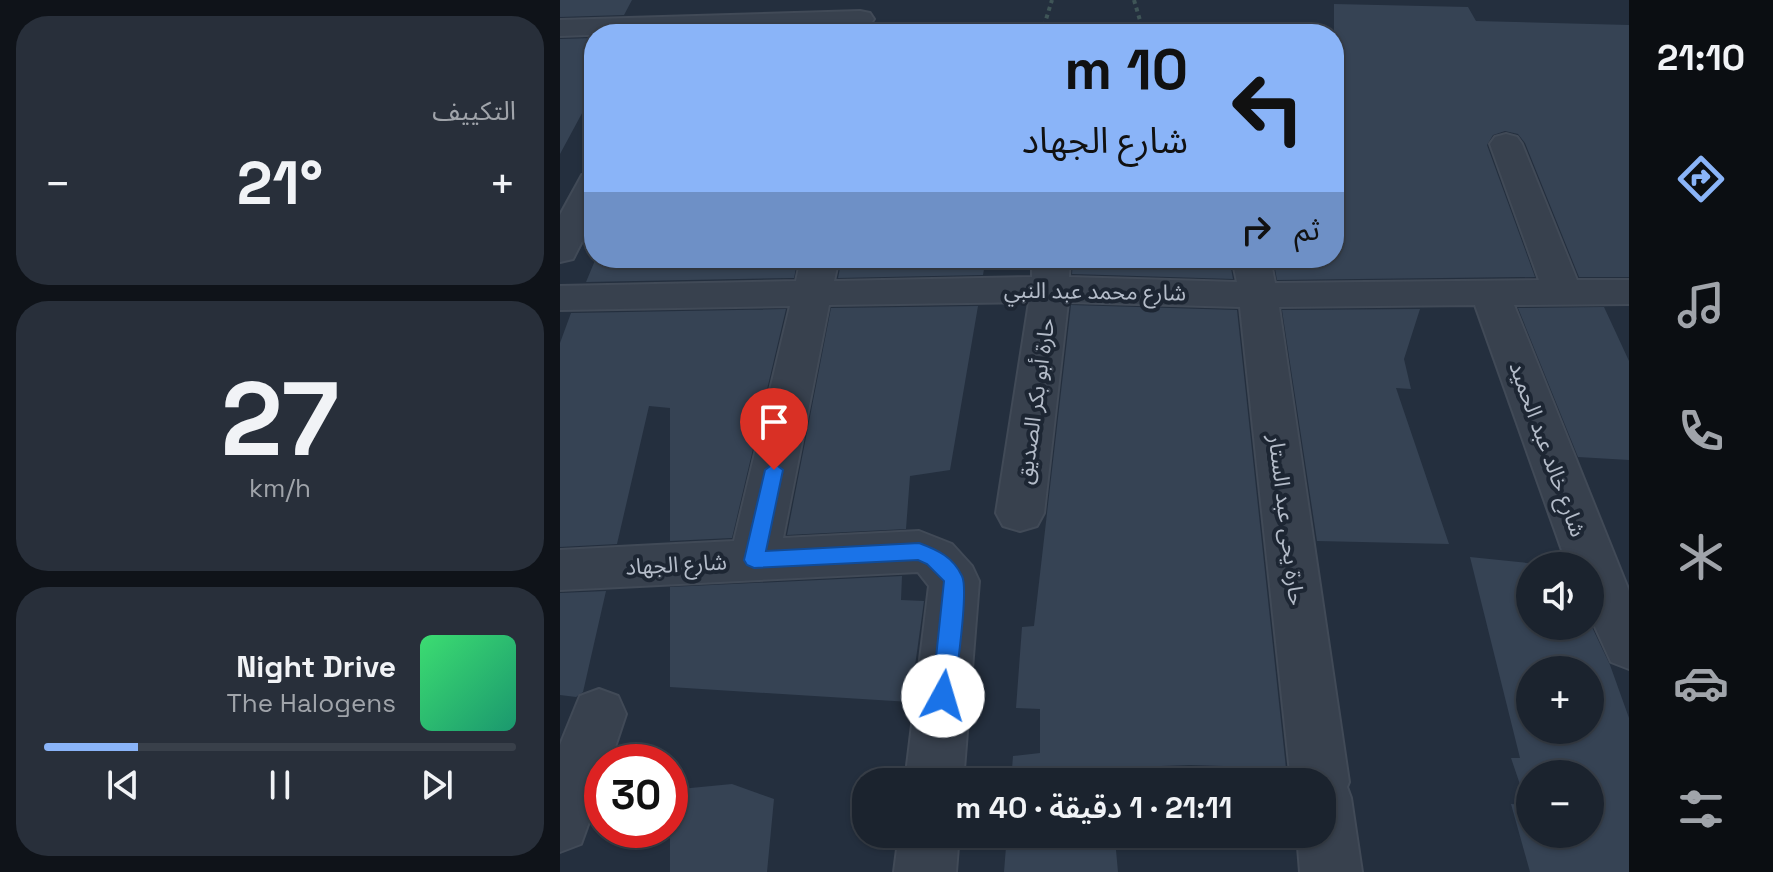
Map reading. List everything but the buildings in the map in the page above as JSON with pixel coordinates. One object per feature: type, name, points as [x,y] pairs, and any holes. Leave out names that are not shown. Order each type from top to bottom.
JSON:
[{"type":"street","points":[[629,24],[640,0]]},
{"type":"street","points":[[686,24],[861,18]]},
{"type":"street","points":[[560,28],[584,27]]},
{"type":"street","points":[[1506,144],[1562,290]]},
{"type":"street","points":[[560,251],[584,202]]},
{"type":"street","name":"شارع محمد عبد النبي","points":[[560,298],[818,275],[1050,273],[1254,276],[1490,294],[1562,290],[1629,292]]},
{"type":"street","name":"حارة أبو بكر الصديق","points":[[1020,513],[1050,273]]},
{"type":"street","points":[[754,560],[818,275]]},
{"type":"street","name":"حارة يحى عبد الستار","points":[[1254,276],[1318,768]]},
{"type":"street","name":"شارع خالد عبد الحميد","points":[[1490,294],[1608,557],[1629,646]]},
{"type":"street","name":"شارع الجهاد","points":[[560,570],[919,551],[935,558],[947,568],[954,581],[935,768]]},
{"type":"street","points":[[560,823],[599,714]]},
{"type":"street","points":[[925,872],[928,848]]},
{"type":"street","points":[[1328,848],[1331,872]]},
{"type":"path","points":[[1045,24],[1052,0]]},
{"type":"path","points":[[1134,0],[1141,24]]},
{"type":"route","points":[[774,470],[754,560],[919,551],[947,568],[954,581],[943,696]]}]
